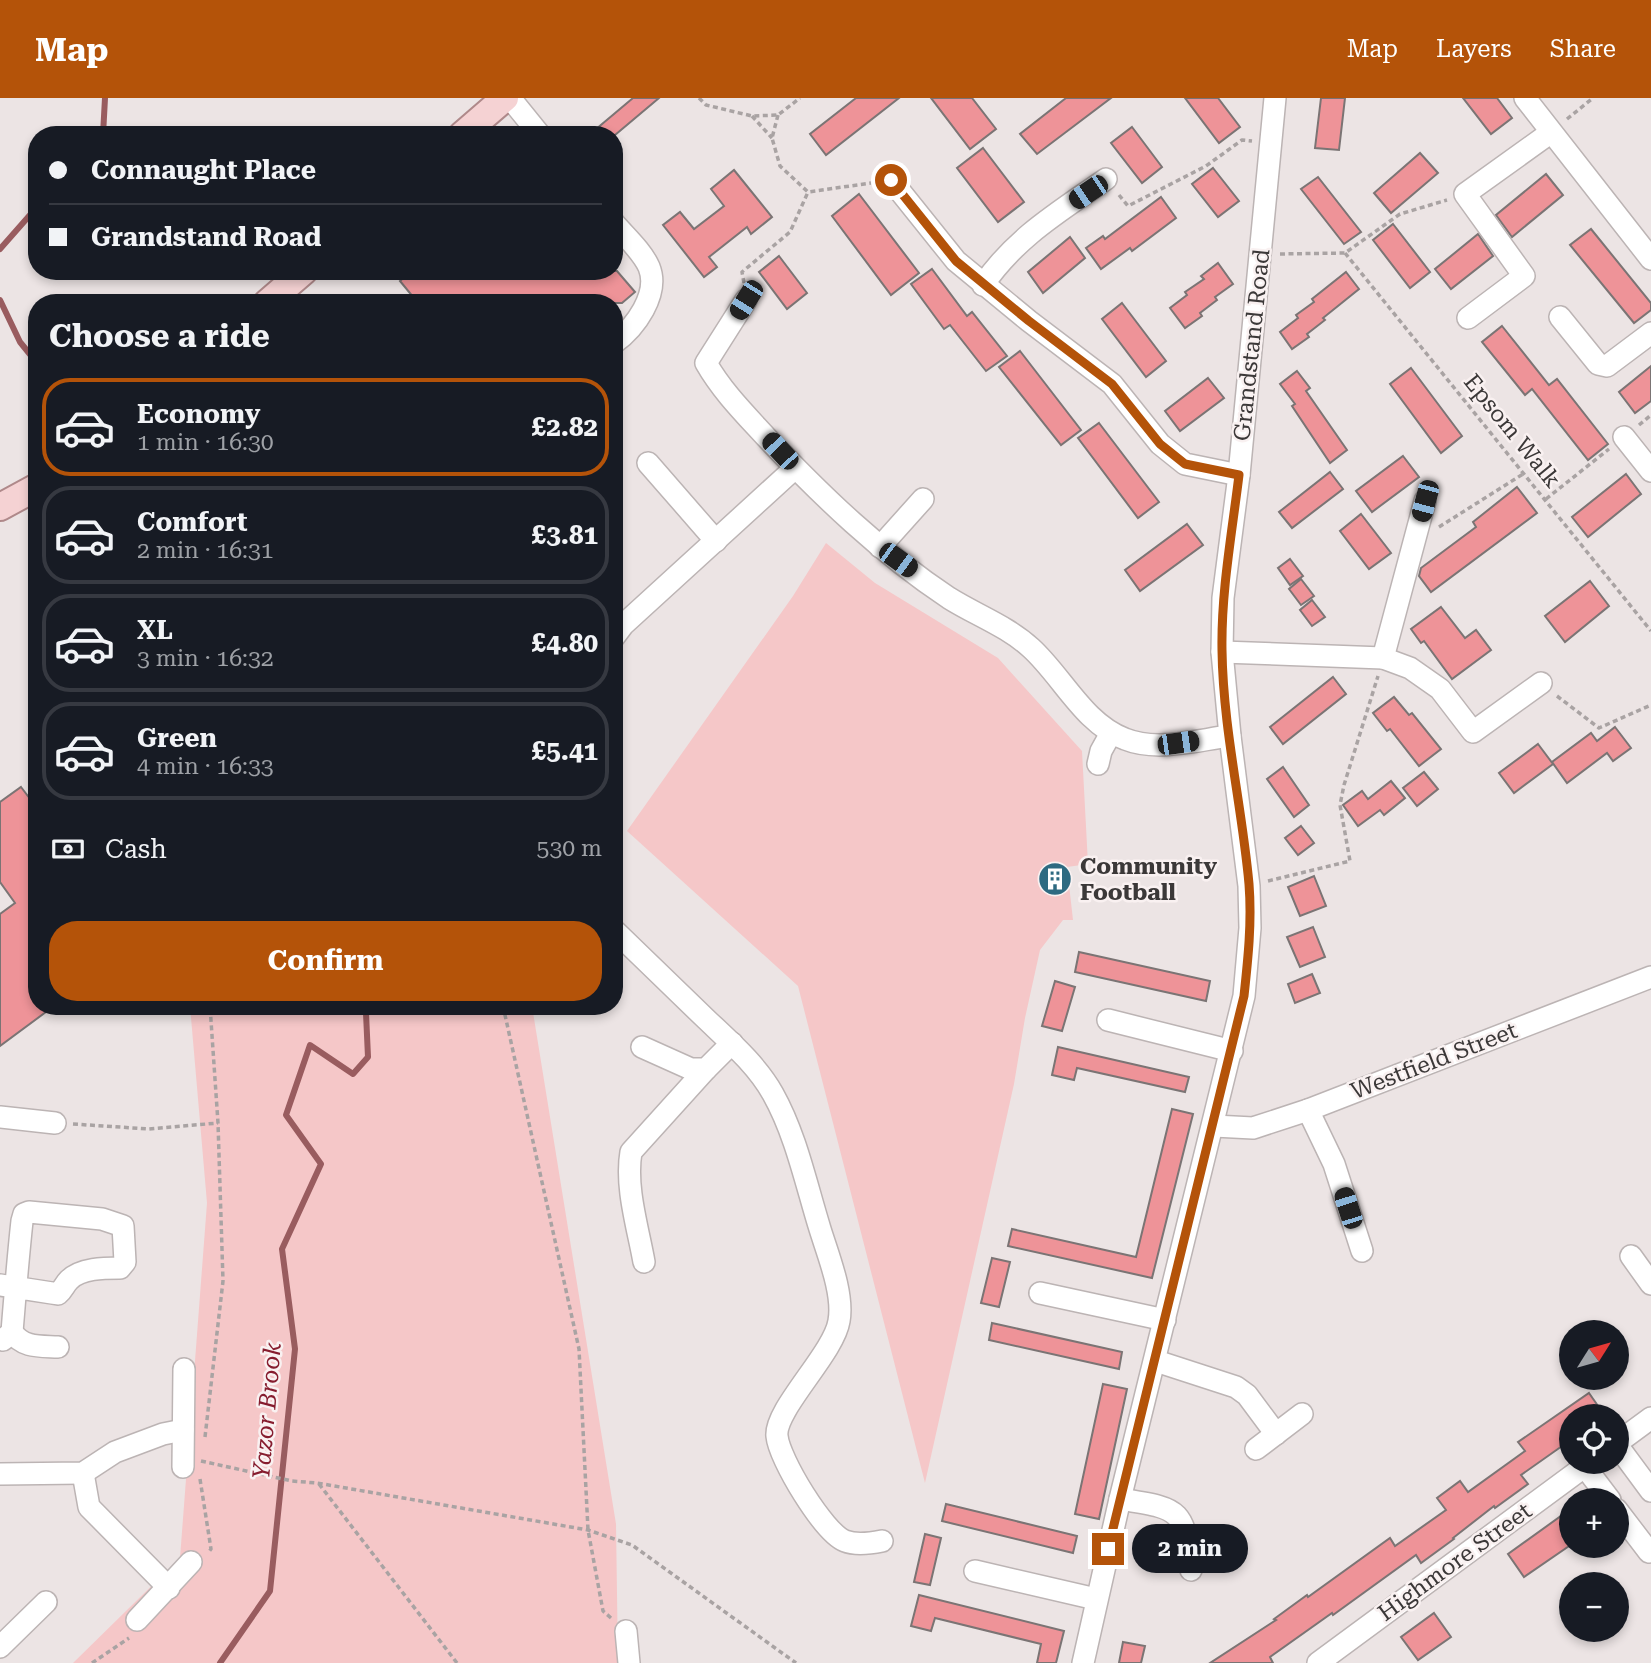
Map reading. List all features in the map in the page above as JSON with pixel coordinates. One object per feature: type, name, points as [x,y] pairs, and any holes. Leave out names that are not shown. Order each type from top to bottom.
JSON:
[{"type":"main road","points":[[473,126],[508,98]]},
{"type":"main road","points":[[277,294],[294,280]]},
{"type":"main road","points":[[0,507],[28,492]]},
{"type":"street","points":[[508,98],[532,126]]},
{"type":"street","name":"Grandstand Road","points":[[1083,1663],[1120,1499],[1244,996],[1250,928],[1249,886],[1222,652],[1223,598],[1239,475],[1275,98]]},
{"type":"street","points":[[1525,98],[1651,259]]},
{"type":"street","points":[[1468,318],[1524,276],[1465,194],[1550,133]]},
{"type":"street","points":[[983,285],[998,263],[1031,231],[1106,179]]},
{"type":"street","points":[[891,180],[956,261],[983,285],[1112,384],[1160,444],[1185,464],[1239,475]]},
{"type":"street","points":[[623,233],[650,269],[650,292],[646,306],[623,333]]},
{"type":"street","points":[[746,300],[706,363],[718,384],[795,468],[880,547],[951,599],[992,620],[1030,647],[1105,731],[1127,740],[1151,745],[1230,736]]},
{"type":"street","points":[[1560,317],[1598,364],[1607,366],[1651,334]]},
{"type":"street","points":[[1624,437],[1651,471]]},
{"type":"street","points":[[648,463],[716,541]]},
{"type":"street","points":[[623,625],[795,468]]},
{"type":"street","points":[[880,547],[923,499]]},
{"type":"street","points":[[1383,658],[1425,501]]},
{"type":"street","points":[[1222,652],[1383,658],[1410,668],[1440,689],[1472,732],[1541,683]]},
{"type":"street","points":[[1098,764],[1101,751],[1111,733]]},
{"type":"street","points":[[623,939],[732,1044],[771,1091],[785,1118],[832,1269],[840,1307],[837,1333],[783,1415],[776,1435],[807,1499],[829,1529],[846,1542],[882,1541]]},
{"type":"street","name":"Westfield Street","points":[[1213,1126],[1252,1128],[1308,1110],[1651,977]]},
{"type":"street","points":[[1108,1020],[1232,1051]]},
{"type":"street","points":[[644,1262],[632,1195],[629,1163],[631,1152],[732,1044]]},
{"type":"street","points":[[642,1047],[691,1069],[706,1069]]},
{"type":"street","points":[[1308,1110],[1334,1164],[1362,1251]]},
{"type":"street","points":[[0,1117],[55,1123]]},
{"type":"street","points":[[8,1286],[58,1294],[69,1279],[81,1273],[120,1268],[125,1262],[124,1226],[102,1219],[29,1212],[24,1214],[8,1286],[6,1336],[22,1343],[58,1347]]},
{"type":"street","points":[[1631,1256],[1651,1284]]},
{"type":"street","points":[[1040,1293],[1165,1320]]},
{"type":"street","points":[[1156,1361],[1236,1387],[1247,1395],[1276,1434]]},
{"type":"street","points":[[183,1461],[184,1370]]},
{"type":"street","points":[[1256,1449],[1302,1414]]},
{"type":"street","points":[[1629,1435],[1651,1418]]},
{"type":"street","points":[[0,1474],[83,1474],[116,1452],[163,1434],[183,1430]]},
{"type":"street","points":[[1629,1461],[1651,1491]]},
{"type":"street","points":[[83,1474],[89,1507],[169,1588]]},
{"type":"street","name":"Highmore Street","points":[[1318,1663],[1575,1474]]},
{"type":"street","points":[[1120,1499],[1166,1507],[1178,1517],[1187,1532],[1191,1570]]},
{"type":"street","points":[[1629,1526],[1649,1552]]},
{"type":"street","points":[[137,1620],[191,1562]]},
{"type":"street","points":[[975,1571],[1096,1599]]},
{"type":"street","points":[[0,1647],[46,1602]]},
{"type":"street","points":[[626,1631],[629,1663]]},
{"type":"path","points":[[699,98],[706,105],[752,116],[778,115],[800,98]]},
{"type":"path","points":[[1550,133],[1593,98]]},
{"type":"path","points":[[772,138],[778,115]]},
{"type":"path","points":[[752,116],[772,138],[780,166],[808,192]]},
{"type":"path","points":[[1106,179],[1128,206],[1206,166],[1242,140],[1271,143]]},
{"type":"path","points":[[808,192],[891,180]]},
{"type":"path","points":[[746,300],[742,272],[790,233],[808,192]]},
{"type":"path","points":[[1261,254],[1345,253],[1399,214],[1465,194]]},
{"type":"path","name":"Epsom Walk","points":[[1345,253],[1651,631]]},
{"type":"path","points":[[1545,499],[1651,415]]},
{"type":"path","points":[[1413,543],[1523,474]]},
{"type":"path","points":[[1249,886],[1350,861],[1340,806],[1383,658]]},
{"type":"path","points":[[1541,683],[1600,728],[1651,705]]},
{"type":"path","points":[[55,1123],[149,1129],[218,1123],[211,1015]]},
{"type":"path","points":[[505,1015],[579,1349],[589,1530],[603,1611],[626,1631]]},
{"type":"path","points":[[183,1461],[202,1461],[292,1481],[589,1530],[632,1545],[796,1663]]},
{"type":"path","points":[[317,1483],[457,1663]]},
{"type":"shaded area","points":[[826,543],[875,583],[998,658],[1082,751],[1088,864],[1067,867],[1073,920],[1063,920],[1040,950],[1014,1084],[925,1483],[798,986],[627,831],[793,596]]},
{"type":"shaded area","points":[[191,1015],[533,1015],[616,1524],[618,1663],[73,1663],[180,1558],[207,1203]]},
{"type":"building","points":[[633,98],[659,98],[623,128],[623,126],[600,126]]},
{"type":"building","points":[[856,98],[899,98],[826,155],[810,134]]},
{"type":"building","points":[[931,98],[972,98],[996,129],[970,149]]},
{"type":"building","points":[[1066,98],[1111,98],[1037,154],[1020,134]]},
{"type":"building","points":[[1185,98],[1218,98],[1240,127],[1219,143]]},
{"type":"building","points":[[1321,98],[1345,98],[1339,150],[1315,148]]},
{"type":"building","points":[[1463,98],[1497,98],[1512,118],[1491,134]]},
{"type":"building","points":[[1132,127],[1162,167],[1142,183],[1111,143]]},
{"type":"building","points":[[983,148],[1024,202],[998,222],[957,168]]},
{"type":"building","points":[[1420,153],[1438,173],[1391,213],[1374,193]]},
{"type":"building","points":[[1213,168],[1239,201],[1218,217],[1192,184]]},
{"type":"building","points":[[734,170],[772,217],[751,234],[747,227],[709,257],[717,267],[704,277],[663,225],[680,212],[694,229],[724,206],[711,189]]},
{"type":"building","points":[[1546,174],[1563,195],[1512,237],[1496,215]]},
{"type":"building","points":[[1318,177],[1361,232],[1344,244],[1301,189]]},
{"type":"building","points":[[859,194],[919,273],[891,295],[832,216]]},
{"type":"building","points":[[1161,197],[1176,218],[1132,251],[1130,248],[1101,269],[1086,248],[1103,236],[1105,239]]},
{"type":"building","points":[[1393,224],[1430,272],[1410,288],[1373,240]]},
{"type":"building","points":[[1591,229],[1651,303],[1651,310],[1634,323],[1570,245]]},
{"type":"building","points":[[1478,234],[1493,256],[1451,289],[1435,269]]},
{"type":"building","points":[[1070,237],[1085,258],[1043,293],[1028,272]]},
{"type":"building","points":[[779,256],[807,293],[787,309],[759,272]]},
{"type":"building","points":[[1218,263],[1233,284],[1215,297],[1217,300],[1200,313],[1202,316],[1185,328],[1170,308],[1187,295],[1185,292],[1204,279],[1201,276]]},
{"type":"building","points":[[932,269],[967,316],[972,312],[1007,356],[986,371],[950,325],[944,329],[911,284]]},
{"type":"building","points":[[1346,272],[1359,289],[1323,318],[1325,320],[1307,334],[1309,337],[1292,349],[1280,332],[1298,318],[1296,315],[1314,302],[1312,299]]},
{"type":"building","points":[[623,278],[635,292],[623,302],[623,294],[411,294],[400,281]]},
{"type":"building","points":[[1122,303],[1166,361],[1146,377],[1102,319]]},
{"type":"building","points":[[1502,326],[1549,385],[1557,379],[1608,444],[1588,460],[1532,389],[1525,395],[1482,342]]},
{"type":"building","points":[[1020,351],[1081,430],[1061,445],[999,367]]},
{"type":"building","points":[[1651,366],[1651,401],[1635,413],[1619,392]]},
{"type":"building","points":[[1411,368],[1462,436],[1441,453],[1390,384]]},
{"type":"building","points":[[1297,371],[1310,388],[1306,391],[1347,450],[1330,463],[1280,384]]},
{"type":"building","points":[[1208,378],[1224,398],[1180,431],[1165,411]]},
{"type":"building","points":[[1099,423],[1159,502],[1138,518],[1078,438]]},
{"type":"building","points":[[1403,456],[1419,477],[1372,512],[1356,491]]},
{"type":"building","points":[[1330,472],[1343,489],[1292,528],[1279,512]]},
{"type":"building","points":[[1626,474],[1641,494],[1588,537],[1572,517]]},
{"type":"building","points":[[1517,487],[1537,513],[1431,592],[1419,576],[1421,568],[1476,527],[1473,522]]},
{"type":"building","points":[[1361,514],[1391,553],[1369,569],[1340,531]]},
{"type":"building","points":[[1187,524],[1203,545],[1140,591],[1125,570]]},
{"type":"building","points":[[1290,559],[1303,576],[1290,585],[1278,568]]},
{"type":"building","points":[[1301,579],[1314,596],[1301,605],[1289,589]]},
{"type":"building","points":[[1590,581],[1609,606],[1565,642],[1545,616]]},
{"type":"building","points":[[1312,600],[1325,617],[1312,626],[1300,610]]},
{"type":"building","points":[[1441,607],[1465,638],[1476,630],[1491,650],[1452,679],[1424,641],[1421,643],[1411,629]]},
{"type":"building","points":[[1333,677],[1346,694],[1283,744],[1270,727]]},
{"type":"building","points":[[1394,697],[1409,715],[1412,713],[1441,749],[1419,766],[1390,729],[1387,731],[1373,713]]},
{"type":"building","points":[[1615,727],[1631,748],[1613,761],[1607,753],[1567,783],[1552,762],[1591,733],[1597,741]]},
{"type":"building","points":[[1538,744],[1553,764],[1514,793],[1499,773]]},
{"type":"building","points":[[1283,767],[1309,805],[1294,817],[1267,779]]},
{"type":"building","points":[[1424,772],[1438,789],[1417,806],[1403,788]]},
{"type":"building","points":[[1391,781],[1405,798],[1384,815],[1380,810],[1358,826],[1343,805],[1362,791],[1368,799]]},
{"type":"building","points":[[21,787],[28,796],[28,1015],[42,1015],[0,1046],[0,914],[15,903],[0,882],[0,802]]},
{"type":"building","points":[[1301,826],[1314,843],[1298,855],[1285,838]]},
{"type":"building","points":[[1314,876],[1326,906],[1300,916],[1288,887]]},
{"type":"building","points":[[1313,927],[1325,957],[1300,967],[1287,937]]},
{"type":"building","points":[[1079,952],[1210,981],[1206,1001],[1075,972]]},
{"type":"building","points":[[1312,974],[1320,993],[1295,1003],[1288,984]]},
{"type":"building","points":[[1055,981],[1075,987],[1062,1031],[1042,1026]]},
{"type":"building","points":[[1058,1047],[1189,1077],[1185,1092],[1077,1068],[1074,1080],[1052,1075]]},
{"type":"building","points":[[1172,1109],[1193,1114],[1152,1278],[1008,1246],[1012,1229],[1136,1257]]},
{"type":"building","points":[[992,1258],[1010,1262],[999,1307],[981,1303]]},
{"type":"building","points":[[992,1323],[1122,1352],[1119,1369],[989,1340]]},
{"type":"building","points":[[1103,1384],[1127,1389],[1099,1519],[1075,1514]]},
{"type":"building","points":[[1589,1393],[1597,1404],[1573,1404]]},
{"type":"building","points":[[1559,1414],[1559,1448],[1521,1475],[1528,1484],[1495,1508],[1494,1506],[1421,1563],[1416,1555],[1270,1657],[1273,1663],[1210,1663],[1276,1620],[1274,1619],[1390,1538],[1395,1546],[1446,1510],[1437,1498],[1460,1481],[1468,1492],[1525,1451],[1518,1442]]},
{"type":"building","points":[[946,1504],[1077,1536],[1073,1553],[942,1521]]},
{"type":"building","points":[[1559,1517],[1559,1553],[1524,1577],[1508,1554]]},
{"type":"building","points":[[925,1534],[941,1538],[930,1585],[914,1582]]},
{"type":"building","points":[[919,1595],[1064,1631],[1056,1663],[1037,1663],[1041,1644],[935,1618],[931,1631],[911,1626]]},
{"type":"building","points":[[1434,1613],[1451,1637],[1418,1660],[1401,1637]]},
{"type":"building","points":[[1123,1642],[1145,1646],[1141,1663],[1119,1663]]},
{"type":"waterway","name":"Yazor Brook","points":[[103,126],[105,98]]},
{"type":"waterway","name":"Yazor Brook","points":[[0,249],[28,217]]},
{"type":"waterway","name":"Yazor Brook","points":[[0,300],[20,342],[28,352]]},
{"type":"waterway","name":"Yazor Brook","points":[[220,1663],[270,1591],[295,1349],[282,1249],[321,1164],[286,1115],[310,1045],[353,1074],[368,1057],[366,1015]]},
{"type":"place","name":"Community Football","points":[[1055,879]]},
{"type":"route","points":[[891,180],[956,261],[983,285],[1112,384],[1160,444],[1185,464],[1239,475],[1223,598],[1222,652],[1249,886],[1250,928],[1244,996],[1108,1549]]}]
